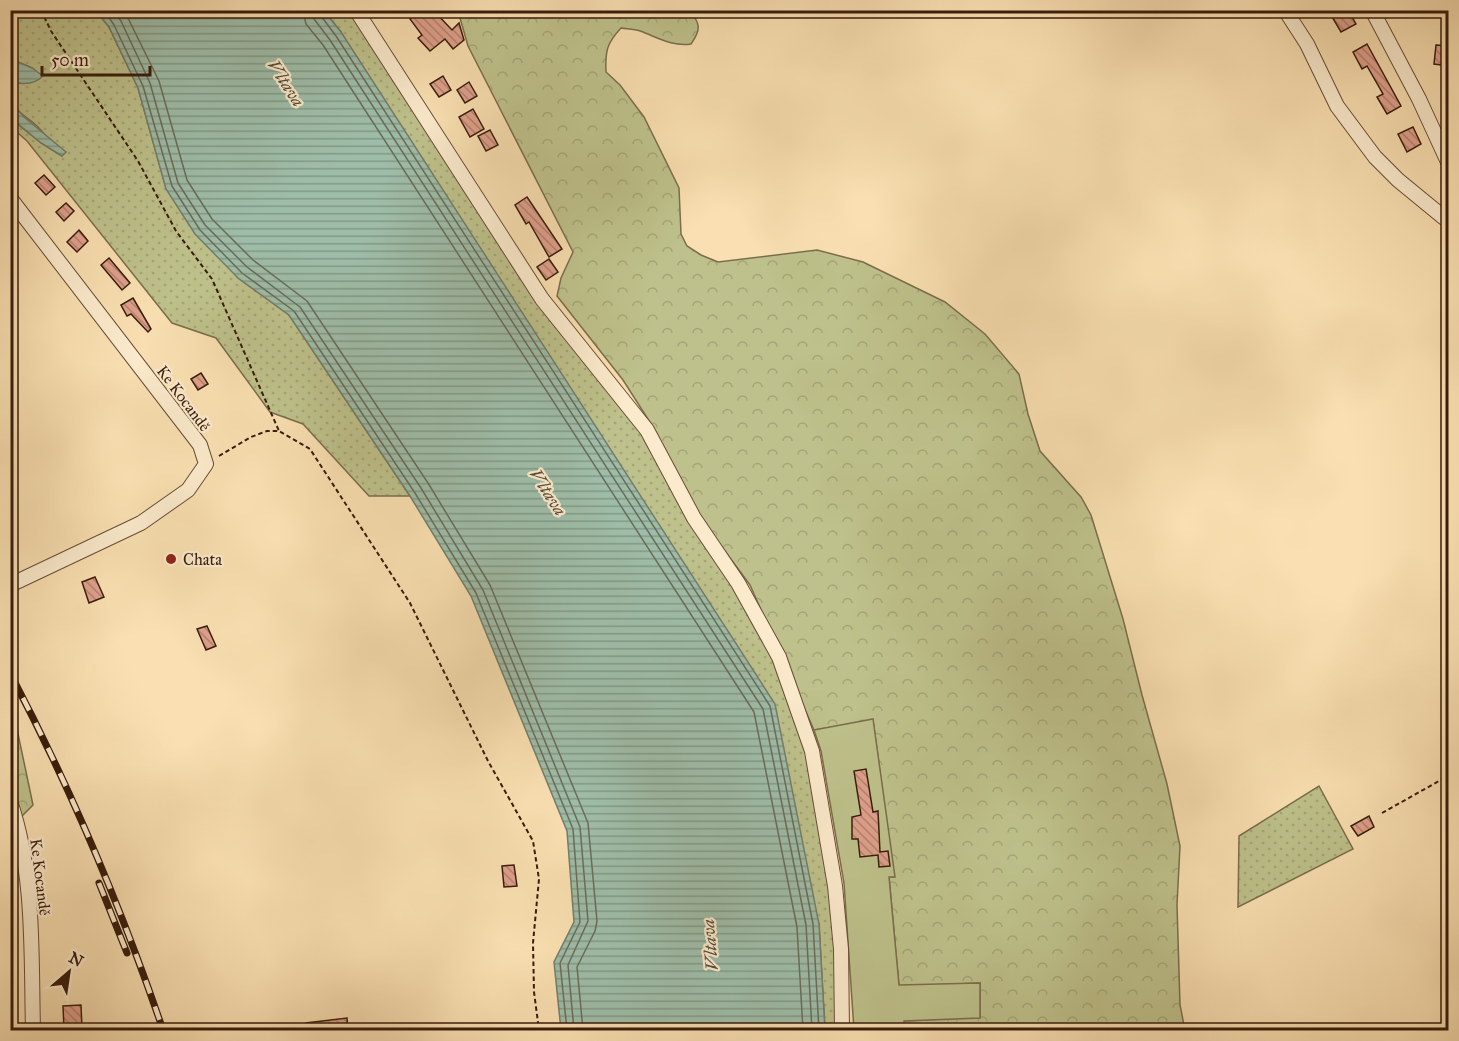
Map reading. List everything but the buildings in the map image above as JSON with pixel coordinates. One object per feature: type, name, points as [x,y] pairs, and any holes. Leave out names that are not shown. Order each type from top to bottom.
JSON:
[{"type":"street","points":[[356,10],[542,298],[647,430],[694,518],[738,583],[779,657],[812,751],[833,875],[842,949],[842,1030]]},
{"type":"street","points":[[1285,10],[1307,44],[1337,106],[1375,157],[1398,180],[1449,221]]},
{"type":"street","points":[[1372,10],[1442,131],[1449,162]]},
{"type":"street","name":"Ke Kocandě","points":[[10,198],[200,445],[206,464]]},
{"type":"street","points":[[10,585],[141,523],[188,490],[206,464]]},
{"type":"street","name":"Ke Kocandě","points":[[10,801],[15,815],[28,884],[33,1030]]},
{"type":"path","points":[[41,10],[51,31],[138,161],[176,231],[212,279],[279,431]]},
{"type":"path","points":[[206,464],[251,437],[267,431],[279,431],[310,449],[410,603],[488,761],[533,841],[539,879],[533,942],[534,992],[539,1030]]},
{"type":"path","points":[[1382,813],[1449,776]]},
{"type":"green space","points":[[11,11],[96,11],[109,27],[138,88],[166,188],[238,278],[289,315],[410,496],[369,496],[303,424],[270,412],[216,338],[172,323],[27,141],[11,127],[10,118],[41,143],[62,156],[37,126],[18,110],[13,101],[11,85],[32,68],[11,59],[11,26],[13,24]]},
{"type":"green space","points":[[324,11],[356,11],[542,298],[647,430],[779,657],[812,751],[835,886],[842,1030],[825,1030],[819,924],[341,32]]},
{"type":"green space","points":[[458,11],[689,11],[698,23],[697,35],[691,44],[671,43],[640,31],[621,28],[610,43],[606,65],[606,72],[620,85],[644,117],[679,188],[681,234],[687,246],[718,262],[817,250],[863,262],[945,302],[985,334],[1019,374],[1028,414],[1040,451],[1081,497],[1091,515],[1123,619],[1167,784],[1180,846],[1177,905],[1180,1005],[1185,1030],[904,1030],[903,1021],[980,1017],[980,983],[899,986],[889,877],[894,877],[873,720],[814,730],[750,585],[702,520],[653,427],[623,380],[557,296],[561,278],[573,252],[468,46]]},
{"type":"green space","points":[[10,718],[17,729],[33,805],[11,827]]},
{"type":"green space","points":[[873,719],[895,877],[889,877],[899,985],[980,983],[980,1018],[904,1021],[904,1030],[854,1030],[844,883],[821,751],[814,730]]},
{"type":"green space","points":[[1319,786],[1353,849],[1238,907],[1239,836]]},
{"type":"water","name":"Vltava","points":[[96,11],[324,11],[341,32],[775,704],[819,924],[825,1030],[561,1030],[554,962],[574,922],[567,831],[471,596],[410,496],[289,315],[238,278],[195,234],[166,189],[138,88],[109,27]]},
{"type":"water","points":[[11,59],[32,68],[43,76],[26,84],[13,82],[11,85]]},
{"type":"water","points":[[10,101],[24,117],[66,152],[62,156],[41,143],[11,118]]},
{"type":"railway","points":[[10,673],[54,760],[94,849],[163,1030]]},
{"type":"railway","points":[[99,883],[127,953]]},
{"type":"place","name":"Chata","points":[[171,559]]}]
